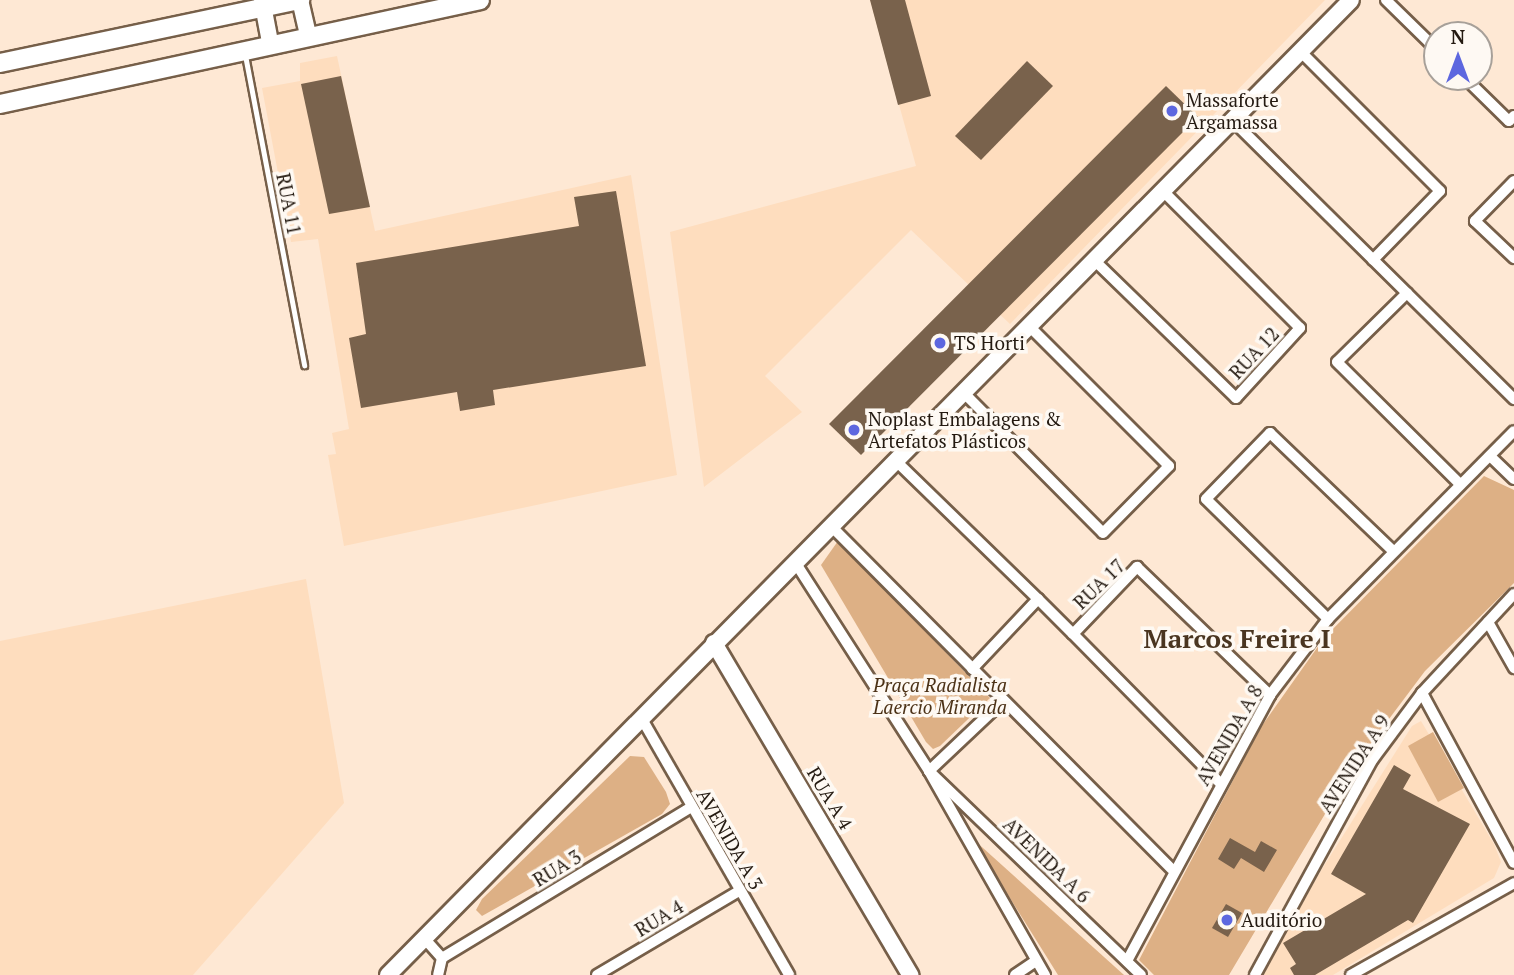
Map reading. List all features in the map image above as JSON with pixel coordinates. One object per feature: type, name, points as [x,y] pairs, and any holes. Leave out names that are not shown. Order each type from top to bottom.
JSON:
[{"type":"main road","points":[[0,63],[262,3],[300,0]]},
{"type":"main road","points":[[0,104],[270,42],[480,0]]},
{"type":"street","points":[[300,0],[308,34]]},
{"type":"street","points":[[388,975],[1351,0]]},
{"type":"street","points":[[1386,0],[1423,36]]},
{"type":"street","points":[[262,3],[270,42]]},
{"type":"street","points":[[1300,51],[1440,191],[1373,260]]},
{"type":"street","points":[[1478,91],[1508,121],[1514,116]]},
{"type":"street","points":[[1232,120],[1514,399]]},
{"type":"street","points":[[1514,181],[1475,221],[1514,258]]},
{"type":"street","name":"RUA 12","points":[[1094,260],[1236,398],[1300,328],[1162,190]]},
{"type":"street","points":[[1407,293],[1337,362],[1460,484]]},
{"type":"street","points":[[964,393],[1103,533],[1169,466],[1029,326]]},
{"type":"street","name":"AVENIDA A 8","points":[[1127,961],[1172,869],[1270,695],[1328,618],[1392,550],[1514,431]]},
{"type":"street","points":[[1328,618],[1206,499],[1270,433],[1392,550]]},
{"type":"street","points":[[1490,456],[1514,479]]},
{"type":"street","points":[[896,461],[1073,634]]},
{"type":"street","points":[[832,527],[1172,869]]},
{"type":"street","points":[[795,562],[929,771],[1045,975]]},
{"type":"street","name":"RUA 17","points":[[1221,784],[1073,634],[1137,566],[1270,695]]},
{"type":"street","name":"AVENIDA A 9","points":[[1255,975],[1373,759],[1422,693],[1514,594]]},
{"type":"street","points":[[972,669],[1038,599]]},
{"type":"street","points":[[1488,622],[1514,668]]},
{"type":"street","name":"RUA A 4","points":[[714,643],[910,975]]},
{"type":"street","points":[[1422,693],[1514,863]]},
{"type":"street","points":[[929,771],[1003,701]]},
{"type":"street","name":"AVENIDA A 3","points":[[642,719],[787,974]]},
{"type":"street","name":"AVENIDA A 6","points":[[929,771],[1141,975]]},
{"type":"street","name":"RUA 3","points":[[442,958],[691,807]]},
{"type":"street","points":[[1351,975],[1514,883]]},
{"type":"street","name":"RUA 4","points":[[597,975],[739,891]]},
{"type":"street","points":[[424,938],[442,958],[438,975]]},
{"type":"street","points":[[1014,975],[1036,961]]},
{"type":"lane","name":"RUA 11","points":[[244,48],[304,365]]},
{"type":"shaded area","points":[[870,0],[1325,0],[1010,324],[911,230],[765,376],[802,412],[704,487],[670,232],[916,166]]},
{"type":"shaded area","points":[[337,56],[375,231],[631,175],[677,475],[344,546],[328,455],[336,454],[332,433],[349,429],[318,239],[291,242],[262,88],[300,81],[300,63]]},
{"type":"shaded area","points":[[306,579],[344,803],[193,975],[0,975],[0,641]]},
{"type":"shaded area","points":[[1421,721],[1494,844],[1501,862],[1494,878],[1333,975],[1262,975],[1322,869],[1412,726]]},
{"type":"green space","points":[[1484,476],[1514,490],[1514,583],[1425,671],[1353,767],[1229,975],[1154,975],[1139,960],[1261,727],[1324,638]]},
{"type":"green space","name":"Praça Radialista Laercio Miranda","points":[[838,541],[990,698],[940,746],[933,749],[926,742],[821,565]]},
{"type":"green space","points":[[1433,732],[1464,788],[1438,802],[1408,746]]},
{"type":"green space","points":[[630,756],[644,757],[666,792],[670,804],[662,814],[482,916],[476,910],[482,899]]},
{"type":"green space","points":[[973,839],[1124,975],[1058,975]]},
{"type":"building","points":[[870,0],[905,0],[931,96],[898,105]]},
{"type":"building","points":[[1027,61],[1053,86],[981,160],[955,136]]},
{"type":"building","points":[[341,76],[370,207],[329,214],[301,84]]},
{"type":"building","points":[[1166,86],[1198,117],[861,455],[829,424]]},
{"type":"building","points":[[616,191],[646,366],[493,390],[495,405],[460,411],[457,392],[361,408],[349,338],[366,334],[356,263],[579,226],[574,197]]},
{"type":"building","points":[[1394,765],[1411,775],[1403,789],[1470,824],[1413,923],[1408,920],[1315,975],[1294,975],[1290,968],[1296,964],[1283,943],[1366,894],[1331,874]]},
{"type":"building","points":[[1230,838],[1255,852],[1261,841],[1277,850],[1264,872],[1241,858],[1234,869],[1218,859]]},
{"type":"building","name":"Auditório","points":[[1226,904],[1242,913],[1228,937],[1212,928]]},
{"type":"place","name":"Massaforte Argamassa","points":[[1172,111]]},
{"type":"place","name":"TS Horti","points":[[940,343]]},
{"type":"place","name":"Noplast Embalagens & Artefatos Plásticos","points":[[854,430]]},
{"type":"place","name":"Auditório","points":[[1227,920]]},
{"type":"district","name":"Marcos Freire I","points":[[1237,639]]}]
